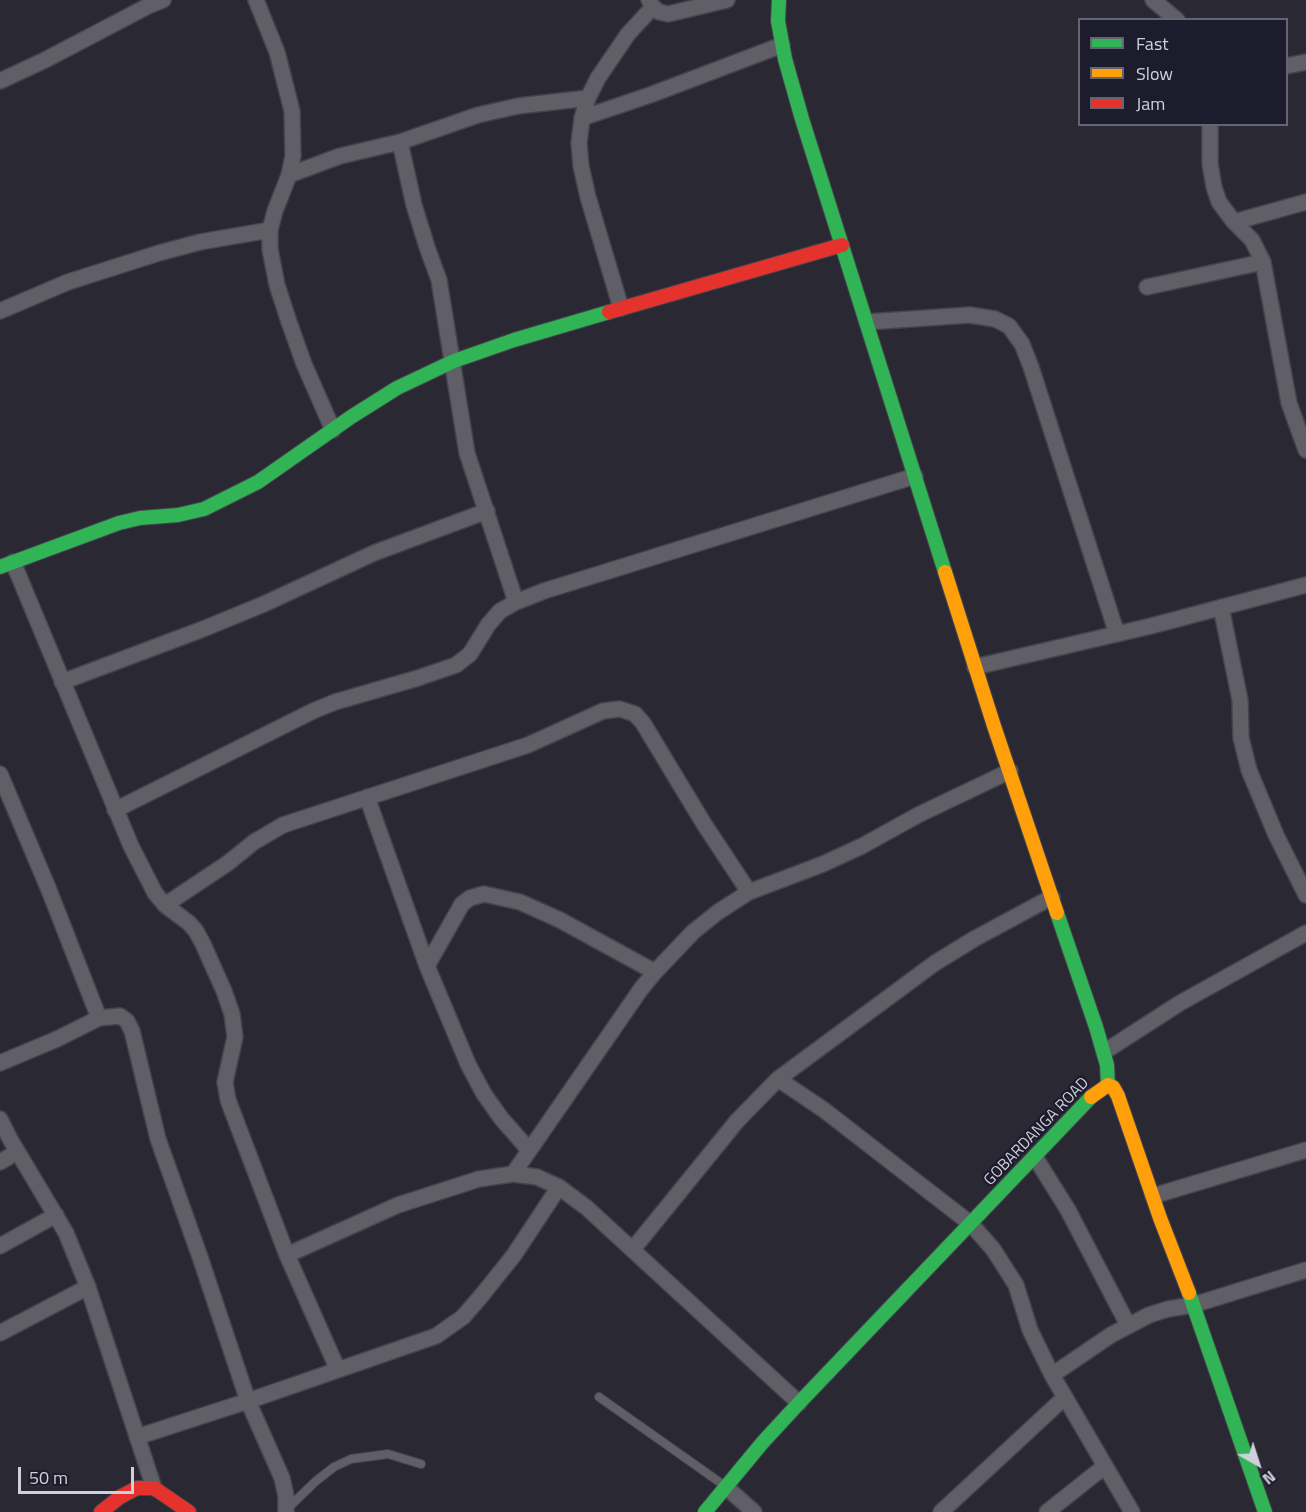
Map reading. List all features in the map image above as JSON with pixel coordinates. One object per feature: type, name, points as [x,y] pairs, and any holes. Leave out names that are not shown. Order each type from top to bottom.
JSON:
[{"type":"street","points":[[0,81],[163,0]]},
{"type":"street","points":[[256,0],[277,52],[292,111],[293,141],[289,175],[275,210],[270,230],[272,258],[277,285],[304,364],[333,430]]},
{"type":"street","points":[[621,308],[596,230],[581,166],[579,143],[582,118],[588,98],[610,57],[651,4],[659,12],[668,14],[727,0]]},
{"type":"street","points":[[779,0],[778,21],[782,45],[794,89],[975,667],[1104,1052],[1108,1085]]},
{"type":"street","points":[[1153,0],[1175,18]]},
{"type":"street","points":[[582,118],[782,45]]},
{"type":"street","points":[[1288,66],[1306,62]]},
{"type":"street","points":[[289,175],[340,156],[400,142],[478,115],[518,106],[588,98]]},
{"type":"street","points":[[1210,126],[1210,164],[1214,187],[1219,202],[1252,240],[1263,262],[1289,403],[1306,450]]},
{"type":"street","points":[[400,142],[414,205],[439,280],[467,453],[516,602]]},
{"type":"street","points":[[1234,222],[1306,202]]},
{"type":"street","points":[[0,311],[68,282],[159,253],[200,242],[270,230]]},
{"type":"street","points":[[338,1370],[287,1255],[228,1100],[225,1082],[235,1037],[232,1014],[224,991],[195,931],[189,923],[165,906],[144,874],[62,682],[7,564],[119,523],[204,509],[258,482],[397,388],[453,361],[621,308],[842,245]]},
{"type":"street","points":[[1147,287],[1263,262]]},
{"type":"street","points":[[867,322],[970,315],[995,319],[1008,326],[1022,344],[1031,367],[1117,634]]},
{"type":"street","points":[[115,810],[328,705],[456,665],[470,654],[488,625],[500,611],[516,602],[544,591],[915,476]]},
{"type":"street","points":[[62,682],[203,629],[374,553],[486,510]]},
{"type":"street","points":[[975,667],[1117,634],[1306,585]]},
{"type":"street","points":[[1221,607],[1240,700],[1241,738],[1249,770],[1276,835],[1306,896]]},
{"type":"street","points":[[165,906],[228,863],[254,842],[283,825],[528,745],[603,711],[621,709],[635,714],[643,723],[704,824],[749,892]]},
{"type":"street","points":[[513,1174],[655,972],[693,932],[749,892],[862,846],[918,815],[1010,771]]},
{"type":"street","points":[[0,774],[99,1018]]},
{"type":"street","points":[[368,797],[427,966],[468,1064],[484,1094],[501,1118],[529,1150]]},
{"type":"street","points":[[427,966],[462,904],[470,898],[484,894],[520,902],[560,920],[655,972]]},
{"type":"street","points":[[633,1249],[737,1121],[778,1079],[935,963],[1052,897]]},
{"type":"street","points":[[1104,1052],[1180,1003],[1306,933]]},
{"type":"street","points":[[0,1063],[99,1018],[111,1015],[120,1016],[127,1021],[132,1031],[158,1139],[248,1401],[282,1479],[286,1510]]},
{"type":"street","points":[[778,1079],[824,1110],[971,1224],[993,1249],[1016,1285],[1030,1330],[1064,1398],[1132,1512]]},
{"type":"street","name":"GOBARDANGA ROAD","points":[[705,1512],[799,1403],[1098,1091],[1108,1085],[1113,1087],[1118,1096],[1265,1512]]},
{"type":"street","points":[[0,1119],[17,1152],[66,1233],[88,1287],[154,1488]]},
{"type":"street","points":[[1153,1196],[1306,1150]]},
{"type":"street","points":[[0,1162],[17,1152]]},
{"type":"street","points":[[1035,1157],[1068,1209],[1128,1325]]},
{"type":"street","points":[[287,1255],[398,1205],[479,1179],[513,1174],[537,1177],[559,1187],[587,1208],[799,1403]]},
{"type":"street","points":[[137,1437],[436,1336],[463,1317],[514,1255],[559,1187]]},
{"type":"street","points":[[0,1246],[56,1215]]},
{"type":"street","points":[[1052,1375],[1128,1325],[1168,1309],[1193,1305],[1306,1270]]},
{"type":"street","points":[[0,1333],[88,1287]]},
{"type":"street","points":[[941,1512],[1064,1398]]},
{"type":"street","points":[[1047,1512],[1105,1466]]},
{"type":"street","points":[[726,1487],[754,1512]]},
{"type":"street","points":[[101,1512],[120,1497],[137,1488],[154,1488],[189,1512]]},
{"type":"lane","points":[[599,1397],[726,1487]]},
{"type":"lane","points":[[286,1510],[316,1481],[334,1467],[351,1459],[388,1454],[421,1464]]},
{"type":"traffic: fast","points":[[779,0],[778,21],[785,59],[802,119],[945,572]]},
{"type":"traffic: fast","points":[[0,567],[119,523],[204,509],[258,482],[397,388],[454,361],[514,340],[609,312]]},
{"type":"traffic: fast","points":[[1057,913],[1096,1027],[1107,1065],[1108,1085]]},
{"type":"traffic: fast","points":[[705,1512],[799,1403],[1091,1097]]},
{"type":"traffic: fast","points":[[1189,1293],[1265,1512]]},
{"type":"traffic: slow","points":[[945,572],[1057,913]]},
{"type":"traffic: slow","points":[[1091,1097],[1108,1085],[1113,1087],[1118,1096],[1160,1218],[1189,1293]]},
{"type":"traffic: jam","points":[[609,312],[842,245]]},
{"type":"traffic: jam","points":[[101,1512],[120,1497],[137,1488],[154,1488],[189,1512]]}]
